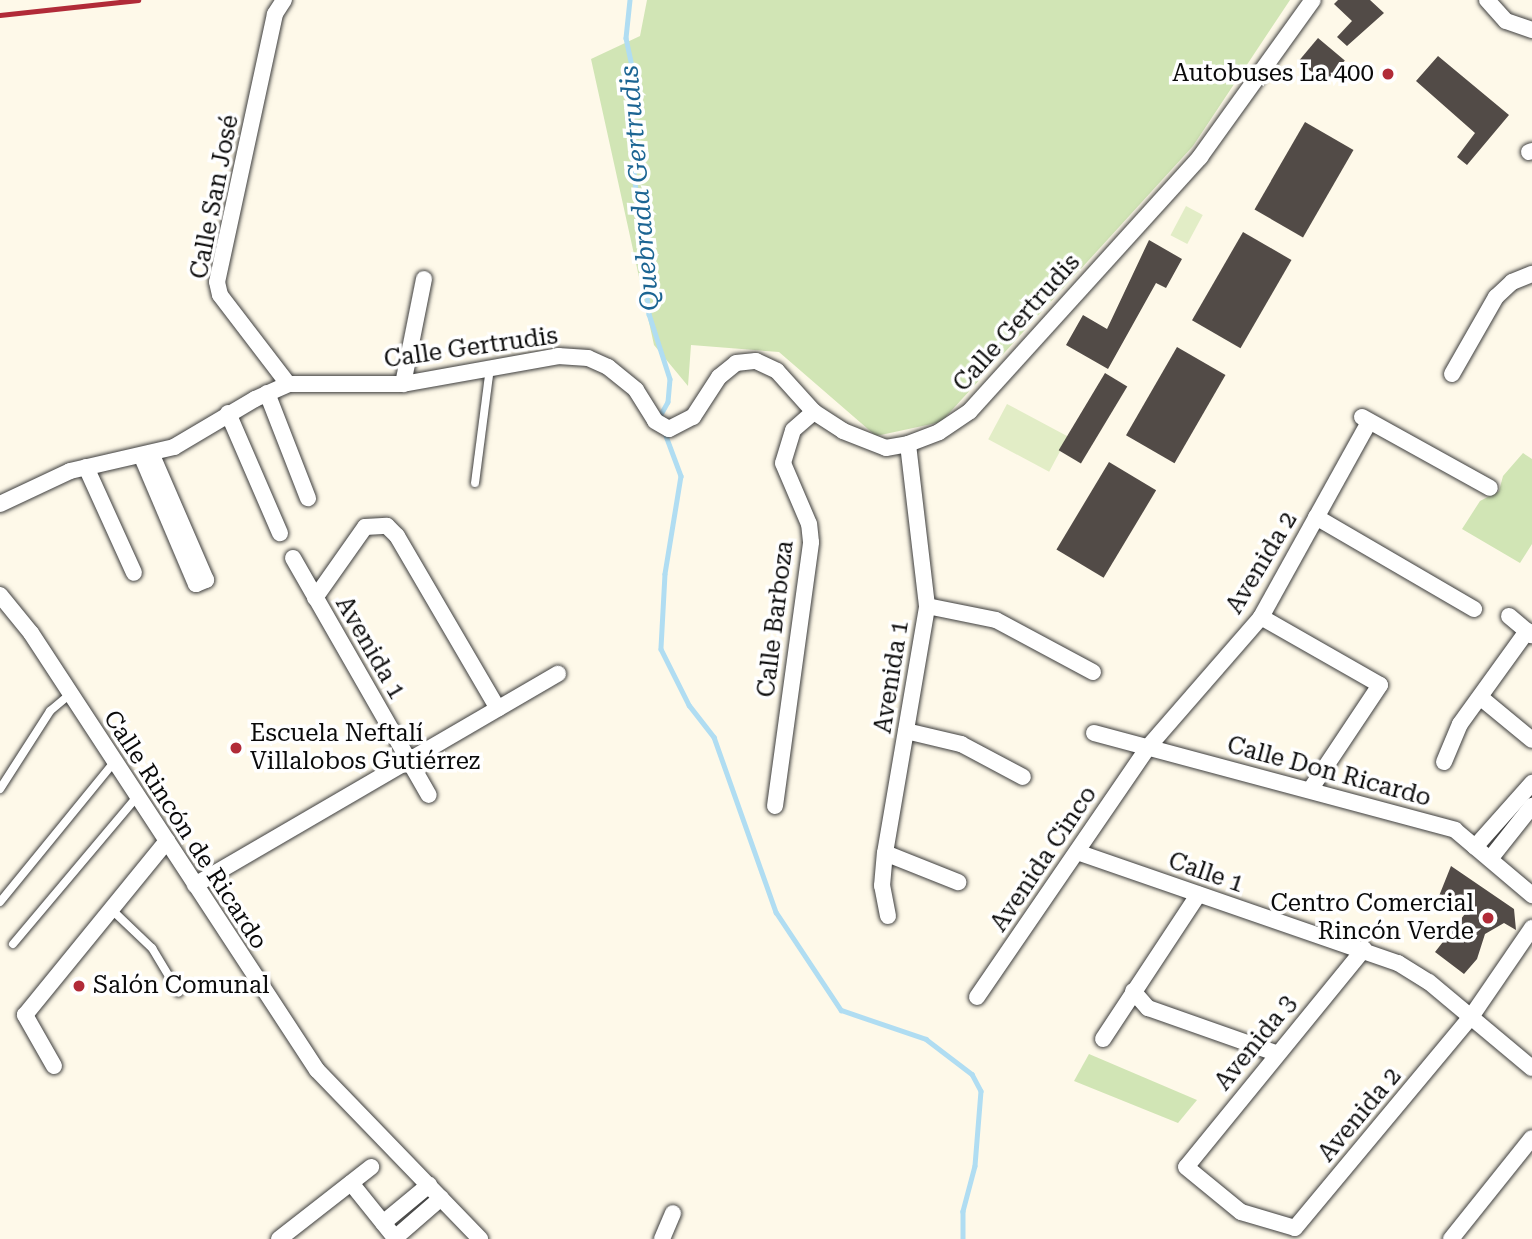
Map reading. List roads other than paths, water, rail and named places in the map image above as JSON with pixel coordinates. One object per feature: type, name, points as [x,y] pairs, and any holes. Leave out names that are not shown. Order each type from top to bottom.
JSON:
[{"type":"street","name":"Calle San José","points":[[284,0],[275,14],[217,282],[220,295],[288,384]]},
{"type":"street","name":"Calle Gertrudis","points":[[0,504],[86,467],[147,456],[174,447],[228,413],[288,384],[403,384],[490,365],[558,356],[588,358],[621,377],[645,404],[655,421],[669,429],[688,421],[719,377],[736,363],[756,361],[790,381],[814,412],[868,444],[886,448],[908,444],[939,432],[970,411],[1200,157],[1313,0]]},
{"type":"street","points":[[1487,0],[1506,20],[1532,30]]},
{"type":"street","points":[[1452,374],[1496,297],[1512,282],[1532,274]]},
{"type":"street","points":[[403,384],[424,279]]},
{"type":"street","points":[[267,393],[308,498]]},
{"type":"street","name":"Calle Barboza","points":[[775,806],[811,542],[809,524],[783,463],[793,430],[814,412]]},
{"type":"street","points":[[228,413],[280,533]]},
{"type":"street","name":"Avenida 2","points":[[1149,746],[1261,617],[1366,419],[1490,488]]},
{"type":"street","name":"Avenida 1","points":[[888,916],[882,886],[885,853],[927,606],[908,444]]},
{"type":"street","points":[[147,456],[206,580],[197,584],[147,456]]},
{"type":"street","points":[[86,467],[134,573]]},
{"type":"street","points":[[1316,517],[1474,610]]},
{"type":"street","points":[[315,598],[365,527],[387,526],[397,536],[498,709]]},
{"type":"street","name":"Avenida 1","points":[[293,558],[429,795]]},
{"type":"street","name":"Calle Rincón de Ricardo","points":[[0,595],[70,694],[317,1070],[480,1239]]},
{"type":"street","points":[[927,606],[996,620],[1093,673]]},
{"type":"street","points":[[1444,762],[1447,747],[1480,696],[1529,633],[1509,616]]},
{"type":"street","points":[[1261,617],[1380,685],[1310,790]]},
{"type":"street","points":[[195,885],[558,674]]},
{"type":"street","points":[[1480,696],[1532,740]]},
{"type":"street","points":[[906,731],[961,744],[1023,777]]},
{"type":"street","name":"Calle Don Ricardo","points":[[1094,733],[1455,830],[1532,895]]},
{"type":"street","name":"Avenida Cinco","points":[[977,997],[1149,746]]},
{"type":"street","points":[[1475,847],[1532,783]]},
{"type":"street","points":[[1490,859],[1532,806]]},
{"type":"street","points":[[54,1066],[25,1015],[166,841]]},
{"type":"street","name":"Calle 1","points":[[1077,852],[1364,949],[1429,982],[1532,1068]]},
{"type":"street","points":[[885,853],[958,882]]},
{"type":"street","points":[[1102,1039],[1198,895]]},
{"type":"street","name":"Avenida 2","points":[[1186,1167],[1229,1206],[1295,1228],[1471,1017],[1532,928]]},
{"type":"street","name":"Avenida 3","points":[[1186,1167],[1276,1053],[1364,949]]},
{"type":"street","points":[[1133,991],[1148,1008],[1276,1053]]},
{"type":"street","points":[[1451,1239],[1532,1138]]},
{"type":"street","points":[[279,1239],[371,1167]]},
{"type":"street","points":[[351,1183],[396,1239],[441,1198]]},
{"type":"street","points":[[383,1223],[429,1185]]},
{"type":"street","points":[[662,1239],[673,1213]]},
{"type":"lane","points":[[475,483],[490,365]]},
{"type":"lane","points":[[0,789],[50,711],[70,694]]},
{"type":"lane","points":[[0,902],[114,762]]},
{"type":"lane","points":[[13,944],[137,797]]},
{"type":"lane","points":[[111,909],[152,948],[179,993]]},
{"type":"waterway","name":"Quebrada Gertrudis","points":[[630,0],[626,38],[634,76],[631,138],[640,234],[649,314],[670,379],[668,402],[659,418]]},
{"type":"waterway","name":"Quebrada Gertrudis","points":[[665,433],[681,476],[665,574],[661,649],[689,705],[714,737],[776,912],[841,1010],[926,1039],[972,1074],[981,1091],[975,1166],[963,1211],[963,1239]]},
{"type":"railway","points":[[0,15],[138,0]]},
{"type":"place","name":"Autobuses La 400","points":[[1388,74]]},
{"type":"place","name":"Escuela Neftalí Villalobos Gutiérrez","points":[[236,748]]},
{"type":"place","name":"Centro Comercial Rincón Verde","points":[[1488,918]]},
{"type":"place","name":"Salón Comunal","points":[[79,986]]}]
